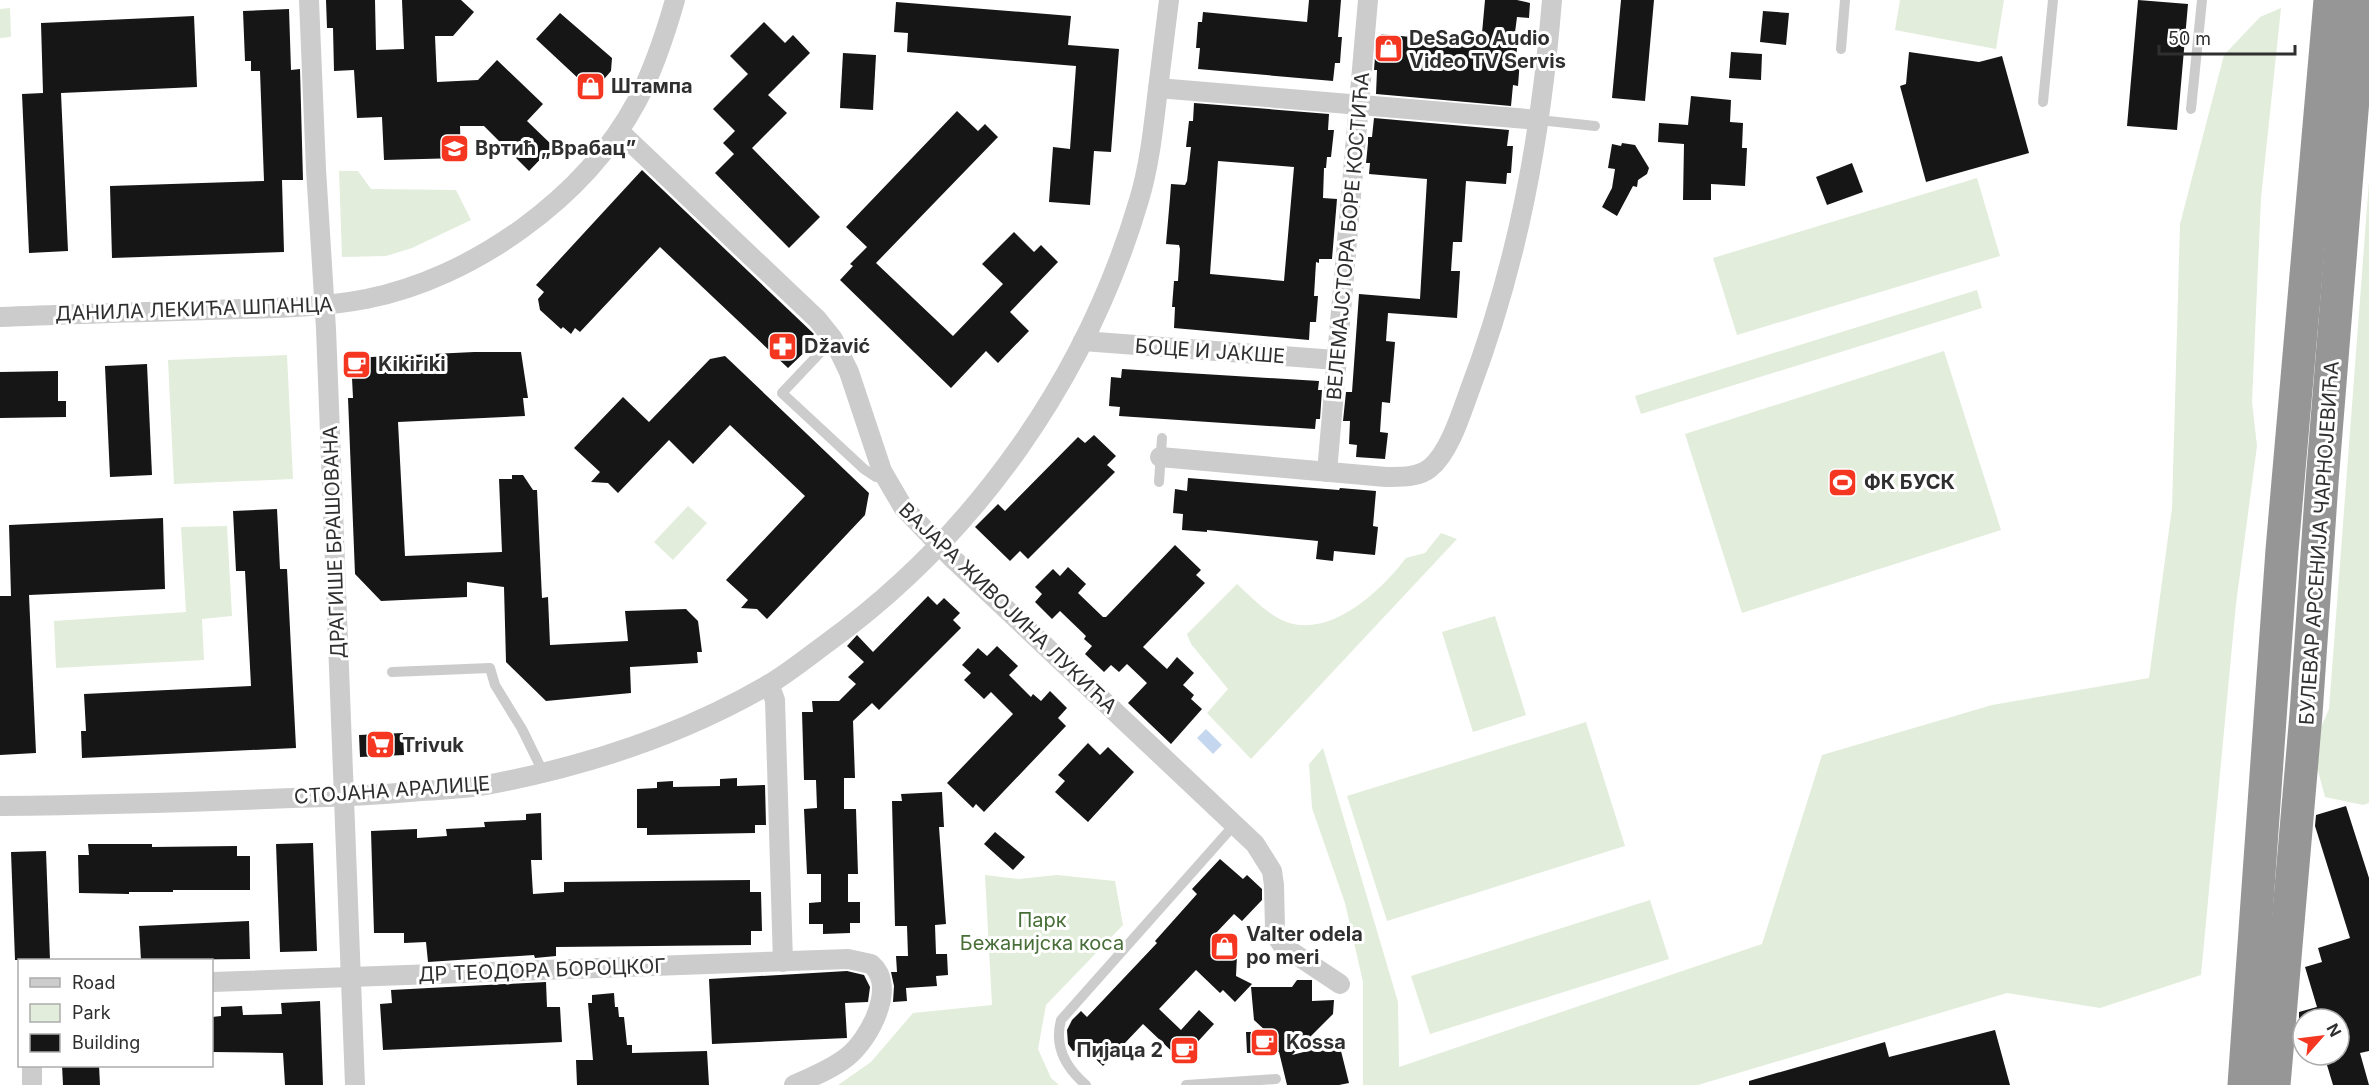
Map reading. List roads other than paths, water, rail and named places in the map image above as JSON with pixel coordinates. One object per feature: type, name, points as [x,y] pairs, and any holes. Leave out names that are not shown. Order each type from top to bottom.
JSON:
[{"type":"highway","name":"БУЛЕВАР АРСЕНИЈА ЧАРНОЈЕВИЋА","points":[[2244,1085],[2285,515],[2330,0]]},
{"type":"highway","name":"БУЛЕВАР АРСЕНИЈА ЧАРНОЈЕВИЋА","points":[[2274,1085],[2306,714],[2322,482],[2361,0]]},
{"type":"street","name":"ДРАГИШЕ БРАШОВАНА","points":[[309,0],[324,305],[355,1085]]},
{"type":"street","name":"ДАНИЛА ЛЕКИЋА ШПАНЦА","points":[[0,316],[324,305],[409,288],[487,252],[535,219],[575,183],[619,131],[636,102],[660,51],[675,0]]},
{"type":"street","name":"СТОЈАНА АРАЛИЦЕ","points":[[0,806],[344,796],[471,787],[543,772],[632,746],[734,703],[769,684],[866,615],[940,545],[985,495],[1055,393],[1083,342],[1119,261],[1141,196],[1153,133],[1169,0]]},
{"type":"street","name":"ВЕЛЕМАЈСТОРА БОРЕ КОСТИЋА","points":[[1327,472],[1368,0]]},
{"type":"street","points":[[1161,447],[1327,472],[1401,477],[1421,473],[1429,469],[1440,458],[1459,418],[1478,368],[1510,270],[1527,198],[1539,120],[1552,0]]},
{"type":"street","points":[[1158,88],[1539,120]]},
{"type":"street","name":"ВАЈАРА ЖИВОЈИНА ЛУКИЋА","points":[[619,131],[817,319],[832,339],[849,372],[872,446],[885,478],[903,507],[940,545],[1255,844],[1272,871],[1275,929],[1279,941],[1340,984]]},
{"type":"street","name":"БОЦЕ И ЈАКШЕ","points":[[1083,342],[1336,360]]},
{"type":"street","points":[[769,684],[775,700],[783,963]]},
{"type":"street","name":"ДР ТЕОДОРА БОРОЦКОГ","points":[[213,982],[783,963],[848,958],[871,964],[880,978],[882,996],[877,1014],[868,1032],[848,1056],[794,1085]]},
{"type":"street","points":[[32,1067],[32,1085]]},
{"type":"lane","points":[[1841,49],[1845,0]]},
{"type":"lane","points":[[2043,102],[2053,0]]},
{"type":"lane","points":[[2191,109],[2202,0]]},
{"type":"lane","points":[[1539,120],[1595,126]]},
{"type":"lane","points":[[832,339],[782,393],[864,469],[876,477],[885,478]]},
{"type":"lane","points":[[1159,482],[1161,447]]},
{"type":"lane","points":[[392,672],[490,668],[498,691],[522,729],[543,772]]},
{"type":"lane","points":[[1086,1085],[1068,1067],[1062,1054],[1058,1029],[1061,1020],[1236,824]]},
{"type":"lane","points":[[1186,1085],[1276,1079]]},
{"type":"water","points":[[1206,729],[1222,745],[1213,754],[1197,738]]},
{"type":"place","name":"DeSaGo Audio Video TV Servis","points":[[1388,49]]},
{"type":"place","name":"Штампа","points":[[590,86]]},
{"type":"place","name":"Вртић „Врабац”","points":[[454,148]]},
{"type":"place","name":"Džavić","points":[[783,346]]},
{"type":"place","name":"Kikiriki","points":[[357,364]]},
{"type":"place","name":"ФК БУСК","points":[[1843,482]]},
{"type":"place","name":"Trivuk","points":[[381,745]]},
{"type":"place","name":"Valter odela po meri","points":[[1225,946]]},
{"type":"place","name":"Kossa","points":[[1265,1042]]},
{"type":"place","name":"Пијаца 2","points":[[1184,1050]]},
{"type":"park label","name":"Парк Бежанијска коса","points":[[1042,932]]}]
